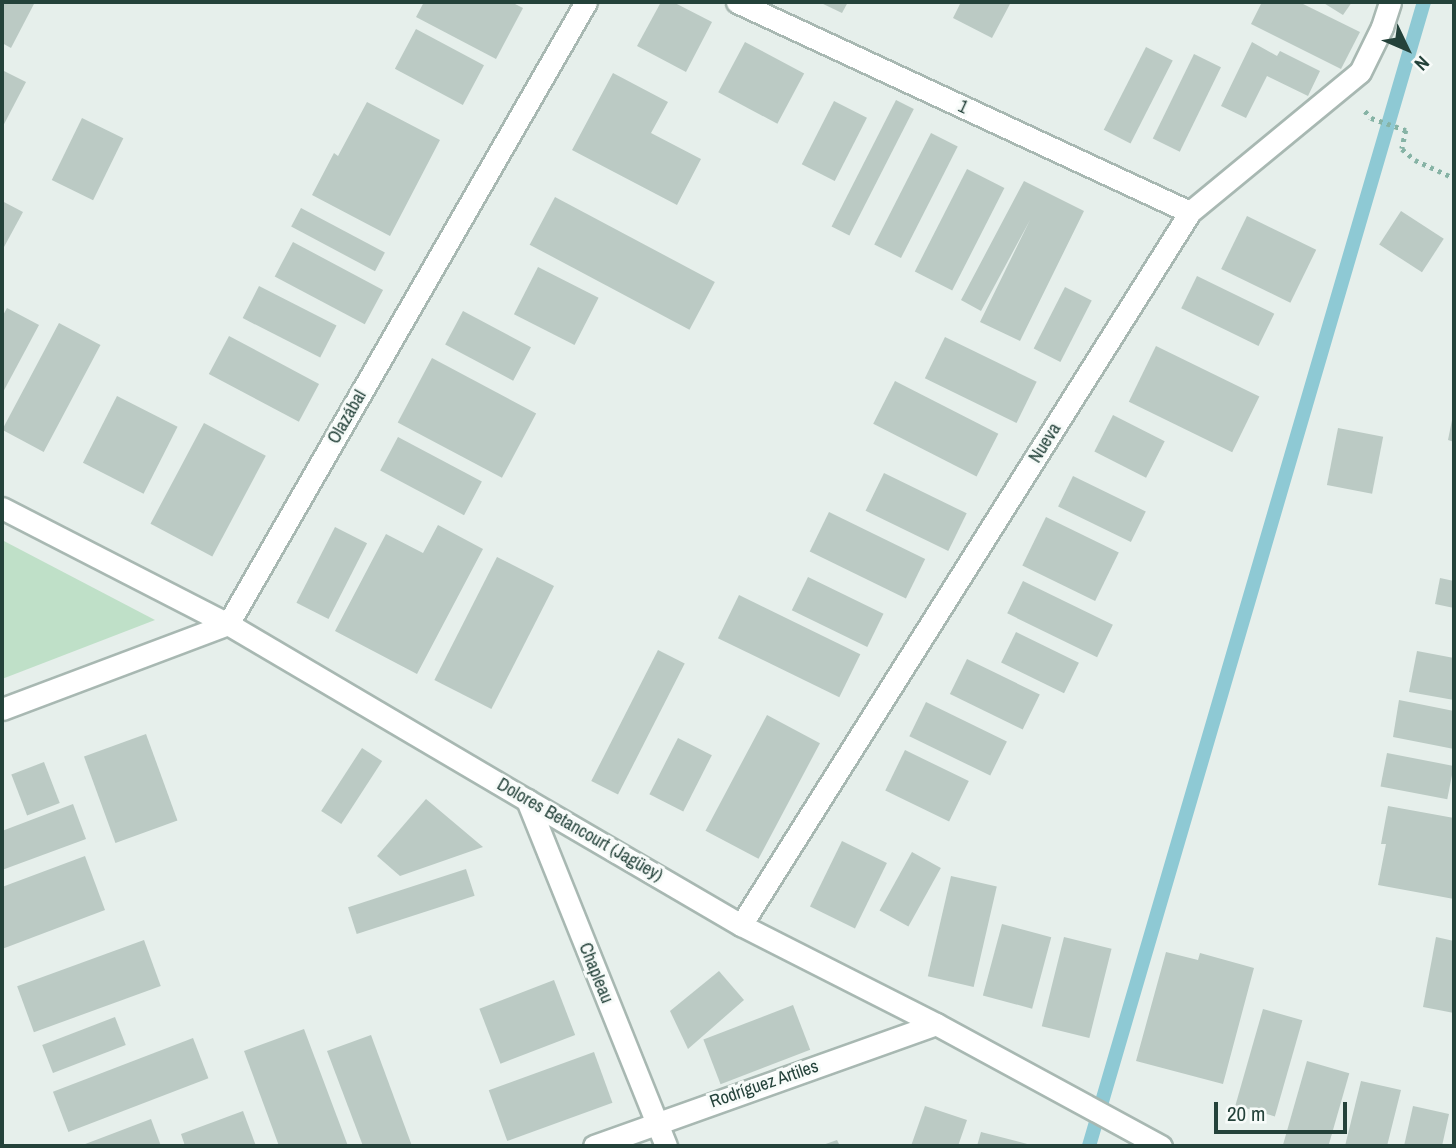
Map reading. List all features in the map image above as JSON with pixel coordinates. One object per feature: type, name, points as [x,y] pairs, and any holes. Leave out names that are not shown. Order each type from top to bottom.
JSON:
[{"type":"street","name":"Olazábal","points":[[228,624],[586,2]]},
{"type":"street","name":"1","points":[[737,2],[1190,212]]},
{"type":"street","name":"Nueva","points":[[741,925],[1190,212],[1360,72],[1382,27],[1390,2]]},
{"type":"street","name":"Dolores Betancourt (Jagüey)","points":[[2,508],[228,624],[741,925],[936,1024],[1161,1146]]},
{"type":"street","points":[[2,709],[228,624]]},
{"type":"street","name":"Chapleau","points":[[527,800],[666,1146]]},
{"type":"street","name":"Rodríguez Artiles","points":[[594,1146],[936,1024]]},
{"type":"path","points":[[1371,118],[1406,130],[1402,149],[1415,160],[1454,178]]},
{"type":"green space","points":[[2,540],[155,620],[2,679]]},
{"type":"building","points":[[2,2],[35,2],[11,48],[2,43]]},
{"type":"building","points":[[424,2],[511,2],[523,8],[496,59],[416,17]]},
{"type":"building","points":[[661,2],[673,2],[712,22],[686,72],[637,46]]},
{"type":"building","points":[[819,2],[848,2],[842,13]]},
{"type":"building","points":[[961,2],[1011,2],[992,38],[953,18]]},
{"type":"building","points":[[1262,2],[1299,2],[1360,32],[1341,69],[1251,24]]},
{"type":"building","points":[[1322,2],[1352,2],[1343,15]]},
{"type":"building","points":[[416,29],[484,65],[463,105],[395,69]]},
{"type":"building","points":[[745,42],[804,73],[777,124],[718,92]]},
{"type":"building","points":[[1252,42],[1277,56],[1280,51],[1320,71],[1308,96],[1267,76],[1246,118],[1221,106]]},
{"type":"building","points":[[1146,47],[1173,61],[1131,143],[1104,130]]},
{"type":"building","points":[[1194,54],[1221,67],[1180,152],[1153,138]]},
{"type":"building","points":[[2,70],[26,82],[2,128]]},
{"type":"building","points":[[613,73],[668,102],[651,133],[701,159],[677,205],[572,150]]},
{"type":"building","points":[[896,100],[914,109],[849,236],[832,227]]},
{"type":"building","points":[[834,101],[867,118],[835,181],[802,164]]},
{"type":"building","points":[[367,102],[440,140],[390,236],[312,195],[334,153],[338,156]]},
{"type":"building","points":[[82,118],[123,138],[93,200],[52,180]]},
{"type":"building","points":[[931,133],[958,147],[901,258],[874,244]]},
{"type":"building","points":[[967,169],[1004,188],[952,291],[915,271]]},
{"type":"building","points":[[1024,181],[1084,211],[1020,341],[980,322],[1030,220],[981,311],[961,300]]},
{"type":"building","points":[[555,197],[715,282],[689,330],[530,245]]},
{"type":"building","points":[[2,201],[23,212],[4,247],[2,246]]},
{"type":"building","points":[[301,208],[385,253],[375,271],[291,227]]},
{"type":"building","points":[[1401,211],[1444,239],[1422,272],[1379,245]]},
{"type":"building","points":[[1247,216],[1316,250],[1290,303],[1221,269]]},
{"type":"building","points":[[293,242],[383,290],[365,324],[275,276]]},
{"type":"building","points":[[538,267],[599,298],[575,345],[514,314]]},
{"type":"building","points":[[1197,276],[1274,314],[1259,346],[1181,308]]},
{"type":"building","points":[[259,286],[337,325],[320,358],[243,318]]},
{"type":"building","points":[[1065,287],[1092,301],[1060,362],[1034,348]]},
{"type":"building","points":[[7,308],[39,325],[2,394],[2,317]]},
{"type":"building","points":[[463,311],[531,347],[513,381],[445,345]]},
{"type":"building","points":[[59,323],[100,345],[44,452],[2,430]]},
{"type":"building","points":[[229,336],[319,384],[299,422],[209,374]]},
{"type":"building","points":[[945,337],[1037,382],[1017,423],[925,378]]},
{"type":"building","points":[[1156,346],[1259,396],[1232,452],[1129,402]]},
{"type":"building","points":[[432,358],[536,413],[502,478],[398,422]]},
{"type":"building","points":[[895,381],[998,434],[977,476],[873,424]]},
{"type":"building","points":[[117,396],[178,427],[144,494],[83,463]]},
{"type":"building","points":[[1113,415],[1165,441],[1146,478],[1094,452]]},
{"type":"building","points":[[1454,415],[1454,442],[1448,440]]},
{"type":"building","points":[[204,423],[266,456],[212,557],[150,524]]},
{"type":"building","points":[[1338,428],[1383,437],[1372,494],[1327,485]]},
{"type":"building","points":[[398,437],[482,482],[464,515],[380,471]]},
{"type":"building","points":[[884,473],[967,513],[948,551],[866,511]]},
{"type":"building","points":[[1073,476],[1146,512],[1131,542],[1058,507]]},
{"type":"building","points":[[829,512],[925,559],[906,598],[810,552]]},
{"type":"building","points":[[1046,517],[1119,553],[1095,601],[1022,566]]},
{"type":"building","points":[[438,525],[483,549],[417,674],[335,631],[386,534],[423,553]]},
{"type":"building","points":[[335,527],[367,543],[328,619],[296,603]]},
{"type":"building","points":[[497,557],[554,586],[491,709],[434,680]]},
{"type":"building","points":[[808,577],[883,614],[867,647],[792,610]]},
{"type":"building","points":[[1440,578],[1454,581],[1454,608],[1435,604]]},
{"type":"building","points":[[1023,581],[1113,625],[1097,657],[1007,613]]},
{"type":"building","points":[[739,595],[860,654],[839,697],[718,638]]},
{"type":"building","points":[[1016,632],[1079,663],[1064,693],[1001,663]]},
{"type":"building","points":[[658,650],[685,664],[618,795],[591,781]]},
{"type":"building","points":[[1417,651],[1454,658],[1454,700],[1409,692]]},
{"type":"building","points":[[967,659],[1040,695],[1023,730],[950,694]]},
{"type":"building","points":[[1399,700],[1454,711],[1454,749],[1393,737]]},
{"type":"building","points":[[926,702],[1007,741],[990,776],[909,736]]},
{"type":"building","points":[[767,715],[820,743],[758,859],[705,831]]},
{"type":"building","points":[[146,734],[177,820],[115,843],[84,757]]},
{"type":"building","points":[[678,738],[712,755],[683,811],[649,794]]},
{"type":"building","points":[[362,748],[382,761],[341,824],[321,811]]},
{"type":"building","points":[[905,750],[969,781],[949,822],[885,790]]},
{"type":"building","points":[[1387,753],[1454,766],[1447,799],[1381,786]]},
{"type":"building","points":[[44,762],[60,803],[27,816],[11,775]]},
{"type":"building","points":[[426,799],[483,847],[400,876],[377,856]]},
{"type":"building","points":[[73,804],[86,839],[2,870],[2,831]]},
{"type":"building","points":[[1388,806],[1454,818],[1454,899],[1378,885],[1386,844],[1381,844]]},
{"type":"building","points":[[842,841],[887,863],[855,929],[810,907]]},
{"type":"building","points":[[912,852],[941,868],[908,927],[880,911]]},
{"type":"building","points":[[85,856],[105,910],[2,949],[2,887]]},
{"type":"building","points":[[466,869],[475,896],[357,934],[348,907]]},
{"type":"building","points":[[951,876],[997,887],[974,987],[928,976]]},
{"type":"building","points":[[1002,924],[1051,937],[1032,1009],[983,995]]},
{"type":"building","points":[[1064,937],[1112,949],[1089,1038],[1042,1026]]},
{"type":"building","points":[[1436,937],[1454,941],[1454,1013],[1423,1007]]},
{"type":"building","points":[[144,940],[161,986],[34,1032],[17,986]]},
{"type":"building","points":[[1166,952],[1198,960],[1200,953],[1254,968],[1223,1084],[1136,1061]]},
{"type":"building","points":[[719,971],[744,1000],[688,1049],[670,1011]]},
{"type":"building","points":[[554,980],[575,1035],[500,1064],[479,1009]]},
{"type":"building","points":[[793,1005],[810,1050],[721,1084],[703,1039]]},
{"type":"building","points":[[1263,1009],[1302,1020],[1275,1116],[1235,1105]]},
{"type":"building","points":[[115,1017],[126,1045],[53,1073],[42,1045]]},
{"type":"building","points":[[304,1029],[348,1146],[279,1146],[244,1051]]},
{"type":"building","points":[[371,1035],[412,1146],[363,1146],[327,1051]]},
{"type":"building","points":[[193,1038],[208,1078],[68,1132],[53,1092]]},
{"type":"building","points":[[594,1052],[612,1103],[507,1141],[489,1090]]},
{"type":"building","points":[[1307,1061],[1349,1073],[1328,1146],[1283,1145]]},
{"type":"building","points":[[1361,1081],[1401,1090],[1387,1146],[1345,1146]]},
{"type":"building","points":[[925,1106],[967,1120],[958,1146],[911,1146]]},
{"type":"building","points":[[1413,1106],[1449,1114],[1442,1146],[1404,1146]]},
{"type":"building","points":[[243,1111],[256,1146],[185,1146],[181,1134]]},
{"type":"building","points":[[151,1119],[161,1146],[80,1146]]},
{"type":"building","points":[[981,1132],[1031,1145],[1031,1146],[977,1146]]},
{"type":"building","points":[[837,1140],[840,1146],[820,1146]]},
{"type":"waterway","points":[[1089,1146],[1424,2]]}]
